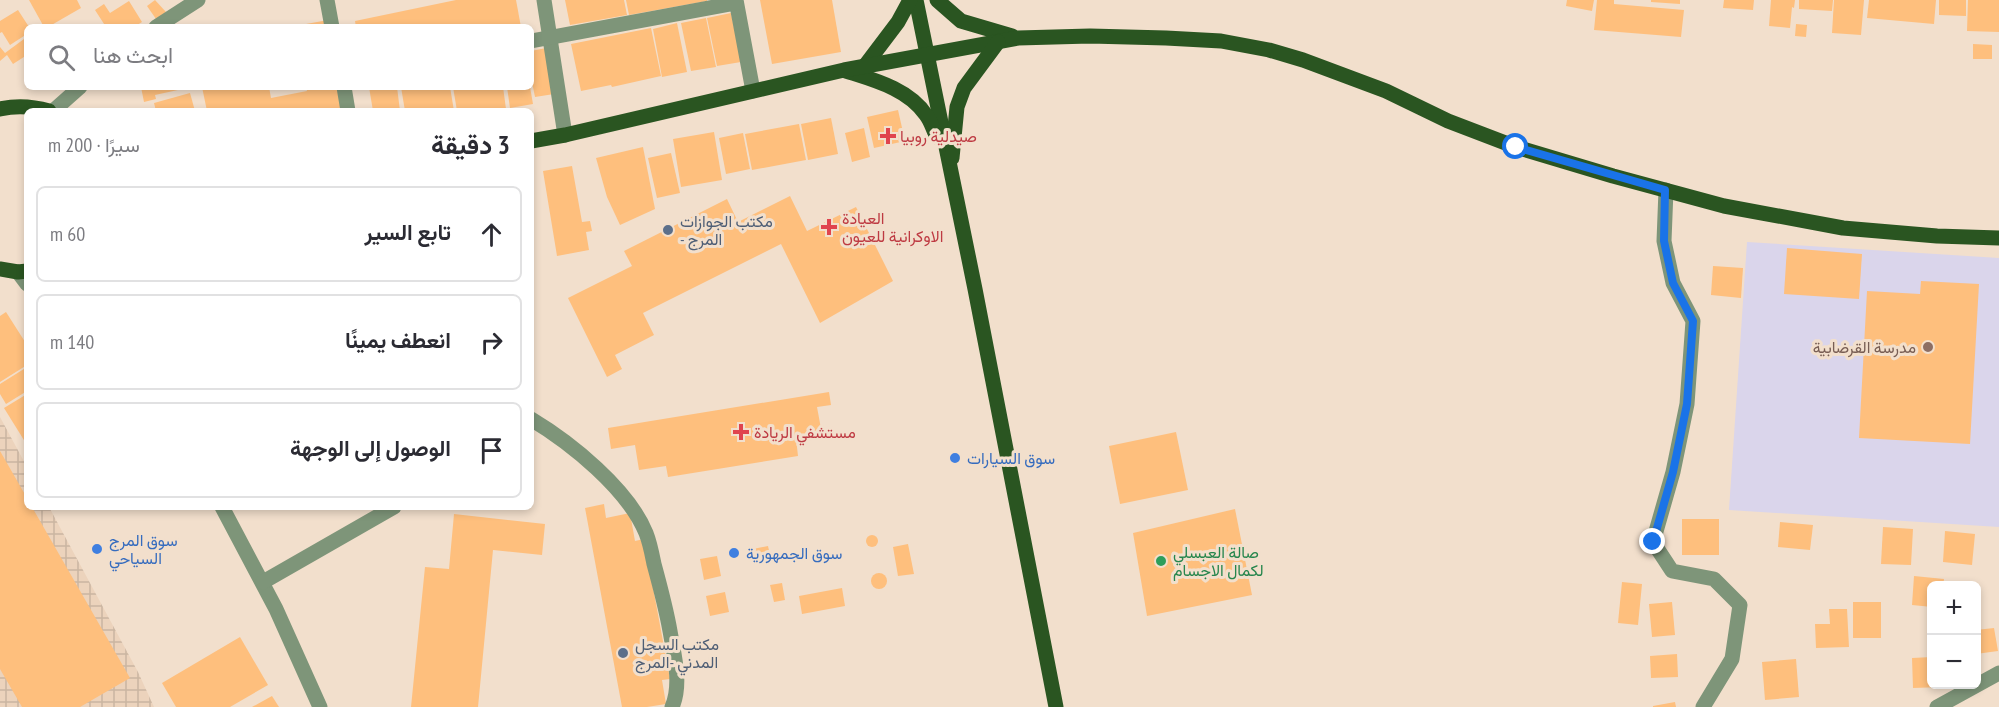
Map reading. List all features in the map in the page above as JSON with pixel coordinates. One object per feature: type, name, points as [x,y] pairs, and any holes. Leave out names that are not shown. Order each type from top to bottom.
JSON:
[{"type":"main road","points":[[864,67],[898,22],[910,0]]},
{"type":"main road","points":[[916,0],[1056,707]]},
{"type":"main road","points":[[937,0],[961,21],[1018,38]]},
{"type":"main road","points":[[534,140],[844,70],[1018,38],[1090,36],[1221,41],[1269,50],[1303,60],[1386,91],[1448,121],[1516,147],[1724,206],[1843,228],[1937,236],[1999,238]]},
{"type":"main road","points":[[951,176],[957,107],[964,88],[998,42]]},
{"type":"main road","points":[[844,70],[879,81],[907,97],[926,115],[946,155]]},
{"type":"main road","points":[[0,109],[13,106],[38,108]]},
{"type":"main road","points":[[0,269],[24,276]]},
{"type":"street","points":[[161,24],[198,0]]},
{"type":"street","points":[[328,0],[332,24]]},
{"type":"street","points":[[544,0],[565,135]]},
{"type":"street","points":[[534,40],[736,2],[753,91]]},
{"type":"street","points":[[55,108],[77,90]]},
{"type":"street","points":[[344,90],[348,108]]},
{"type":"street","points":[[1665,190],[1664,241],[1673,283],[1693,321],[1687,404],[1673,472],[1653,542],[1672,571],[1714,579],[1740,605],[1732,660],[1703,707]]},
{"type":"street","points":[[534,421],[609,480],[634,510],[646,534],[666,610],[672,644],[676,687],[672,707]]},
{"type":"street","points":[[224,510],[263,582],[320,707]]},
{"type":"street","points":[[263,582],[389,510]]},
{"type":"street","points":[[1937,707],[1999,673]]},
{"type":"shaded area","points":[[1747,242],[1999,258],[1999,527],[1729,510]]},
{"type":"shaded area","points":[[0,417],[24,461],[24,510],[51,510],[138,672],[154,707],[0,707]]},
{"type":"building","points":[[29,0],[77,0],[81,8],[53,24],[42,24]]},
{"type":"building","points":[[155,0],[166,12],[156,19],[147,6]]},
{"type":"building","points":[[456,0],[516,0],[520,24],[356,24],[355,21]]},
{"type":"building","points":[[565,0],[624,0],[627,15],[570,25]]},
{"type":"building","points":[[626,0],[707,0],[707,1],[629,15]]},
{"type":"building","points":[[760,0],[832,0],[841,52],[772,64]]},
{"type":"building","points":[[1567,0],[1594,0],[1592,11],[1566,6]]},
{"type":"building","points":[[1597,0],[1614,0],[1614,4],[1684,10],[1681,37],[1594,30]]},
{"type":"building","points":[[1651,0],[1680,0],[1680,4],[1651,2]]},
{"type":"building","points":[[1724,0],[1754,0],[1753,10],[1723,8]]},
{"type":"building","points":[[1771,0],[1795,0],[1790,28],[1769,26]]},
{"type":"building","points":[[1799,0],[1833,0],[1832,11],[1799,9]]},
{"type":"building","points":[[1834,0],[1864,0],[1861,35],[1832,33]]},
{"type":"building","points":[[1869,0],[1936,0],[1934,24],[1867,18]]},
{"type":"building","points":[[1939,0],[1966,0],[1966,16],[1939,15]]},
{"type":"building","points":[[1968,0],[1999,0],[1999,32],[1967,31]]},
{"type":"building","points":[[129,1],[142,22],[139,24],[104,24],[95,10],[104,4],[110,13]]},
{"type":"building","points":[[18,10],[27,24],[24,24],[24,36],[10,45],[2,32],[0,33],[0,21]]},
{"type":"building","points":[[731,13],[741,62],[717,66],[707,18]]},
{"type":"building","points":[[706,18],[716,67],[691,71],[681,23]]},
{"type":"building","points":[[328,20],[329,24],[306,24]]},
{"type":"building","points":[[677,23],[687,72],[662,77],[653,29]]},
{"type":"building","points":[[1796,24],[1807,25],[1806,37],[1795,36]]},
{"type":"building","points":[[651,28],[661,76],[581,91],[571,44]]},
{"type":"building","points":[[24,39],[24,57],[13,64],[7,55],[0,61],[0,47],[5,53]]},
{"type":"building","points":[[1973,44],[1992,45],[1992,59],[1973,59]]},
{"type":"building","points":[[546,48],[554,94],[535,97],[534,50]]},
{"type":"building","points":[[142,90],[178,90],[155,95],[156,99],[144,102]]},
{"type":"building","points":[[203,90],[270,90],[271,98],[307,90],[340,90],[344,108],[206,108]]},
{"type":"building","points":[[370,90],[397,90],[400,108],[372,108]]},
{"type":"building","points":[[402,90],[450,90],[454,108],[404,108]]},
{"type":"building","points":[[454,90],[503,90],[506,108],[456,108]]},
{"type":"building","points":[[507,90],[531,90],[533,104],[510,108]]},
{"type":"building","points":[[190,93],[194,108],[155,108],[154,103]]},
{"type":"building","points":[[898,110],[905,141],[874,148],[867,117]]},
{"type":"building","points":[[831,118],[838,154],[808,160],[801,124]]},
{"type":"building","points":[[799,124],[806,160],[752,170],[745,134]]},
{"type":"building","points":[[864,128],[870,157],[852,162],[845,133]]},
{"type":"building","points":[[714,132],[722,180],[681,187],[673,139]]},
{"type":"building","points":[[743,133],[750,169],[726,174],[719,138]]},
{"type":"building","points":[[643,147],[655,209],[620,225],[607,197],[596,158]]},
{"type":"building","points":[[671,153],[680,193],[657,198],[648,158]]},
{"type":"building","points":[[572,166],[582,222],[590,221],[592,231],[586,232],[589,250],[557,256],[543,171]]},
{"type":"building","points":[[790,196],[807,231],[856,207],[893,281],[820,323],[781,244],[643,313],[654,335],[615,355],[622,369],[607,377],[568,298],[632,266],[624,251],[727,199],[738,222]]},
{"type":"building","points":[[1787,248],[1862,254],[1859,299],[1784,294]]},
{"type":"building","points":[[1713,266],[1743,268],[1741,298],[1711,295]]},
{"type":"building","points":[[1921,281],[1979,284],[1970,444],[1859,438],[1867,291],[1920,294]]},
{"type":"building","points":[[6,312],[24,340],[24,367],[0,382],[0,316]]},
{"type":"building","points":[[24,369],[24,393],[6,404],[0,394],[0,384]]},
{"type":"building","points":[[829,392],[831,405],[817,407],[822,434],[796,438],[798,456],[668,477],[666,466],[639,470],[635,445],[611,449],[608,428]]},
{"type":"building","points":[[24,396],[24,440],[4,408]]},
{"type":"building","points":[[1176,432],[1188,490],[1120,504],[1109,446]]},
{"type":"building","points":[[0,451],[24,493],[24,510],[34,510],[130,678],[80,707],[22,707],[0,669]]},
{"type":"building","points":[[604,504],[606,518],[630,513],[635,541],[644,539],[670,679],[662,680],[666,704],[622,707],[585,508]]},
{"type":"building","points":[[1235,509],[1252,595],[1147,616],[1133,533]]},
{"type":"building","points":[[454,514],[545,524],[542,555],[493,550],[478,707],[411,707],[425,567],[449,569]]},
{"type":"building","points":[[1682,519],[1719,519],[1719,555],[1682,555]]},
{"type":"building","points":[[1780,522],[1813,525],[1810,550],[1778,547]]},
{"type":"building","points":[[1883,527],[1913,529],[1911,565],[1881,564]]},
{"type":"building","points":[[1945,531],[1975,534],[1972,565],[1943,562]]},
{"type":"building","points":[[874,535],[877,536],[877,546],[870,547],[867,546],[866,539],[867,536]]},
{"type":"building","points":[[908,544],[914,574],[898,576],[893,547]]},
{"type":"building","points":[[768,546],[770,555],[754,558],[753,549]]},
{"type":"building","points":[[717,556],[721,576],[704,580],[700,559]]},
{"type":"building","points":[[876,573],[882,573],[887,581],[885,587],[876,589],[871,584],[871,578]]},
{"type":"building","points":[[1914,576],[1944,579],[1944,581],[1927,581],[1927,606],[1912,605]]},
{"type":"building","points":[[1622,582],[1642,584],[1638,625],[1618,623]]},
{"type":"building","points":[[782,583],[785,600],[774,602],[770,585]]},
{"type":"building","points":[[842,588],[845,606],[802,614],[799,596]]},
{"type":"building","points":[[725,592],[729,612],[710,616],[706,596]]},
{"type":"building","points":[[1672,602],[1675,635],[1652,637],[1649,604]]},
{"type":"building","points":[[1853,602],[1881,602],[1881,638],[1853,638]]},
{"type":"building","points":[[1829,609],[1847,609],[1849,647],[1816,648],[1815,624],[1830,624]]},
{"type":"building","points":[[1994,628],[1998,651],[1981,653],[1981,629]]},
{"type":"building","points":[[240,637],[268,685],[230,707],[176,707],[162,683]]},
{"type":"building","points":[[1677,654],[1678,677],[1651,678],[1650,656]]},
{"type":"building","points":[[1927,657],[1927,688],[1913,688],[1912,658]]},
{"type":"building","points":[[1796,659],[1799,697],[1765,700],[1762,662]]},
{"type":"building","points":[[272,696],[279,707],[252,707]]},
{"type":"building","points":[[1675,702],[1676,707],[1653,707],[1653,706]]},
{"type":"place","name":"صيدلية روبيا","points":[[888,136]]},
{"type":"place","name":"العيادة الاوكرانية للعيون","points":[[829,227]]},
{"type":"place","name":"مكتب الجوازات - المرج","points":[[668,230]]},
{"type":"place","name":"مدرسة القرضابية","points":[[1928,347]]},
{"type":"place","name":"مستشفي الريادة","points":[[741,432]]},
{"type":"place","name":"سوق السيارات","points":[[955,458]]},
{"type":"place","name":"سوق المرج السياحي","points":[[97,549]]},
{"type":"place","name":"سوق الجمهورية","points":[[734,553]]},
{"type":"place","name":"صالة العبسلي لكمال الاجسام","points":[[1161,561]]},
{"type":"place","name":"مكتب السجل المدني -المرج","points":[[623,653]]},
{"type":"route","points":[[1516,147],[1665,190],[1664,241],[1673,283],[1693,321],[1687,404],[1673,472],[1653,542]]}]
